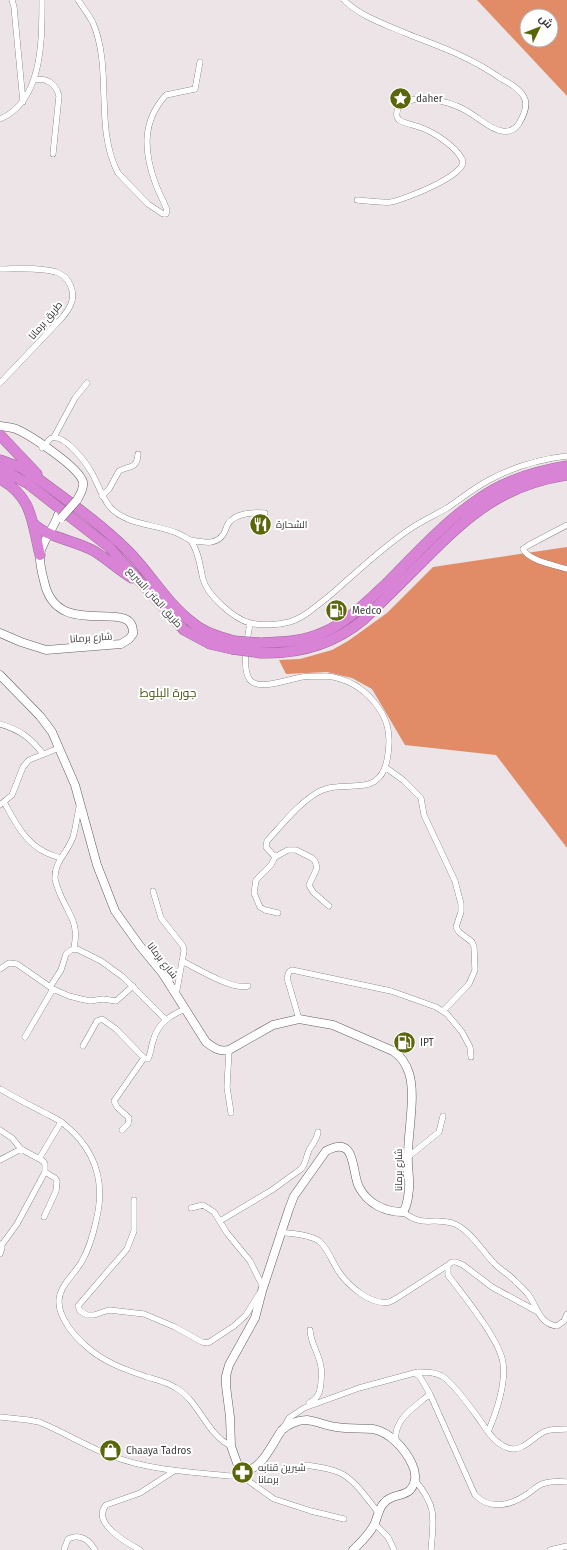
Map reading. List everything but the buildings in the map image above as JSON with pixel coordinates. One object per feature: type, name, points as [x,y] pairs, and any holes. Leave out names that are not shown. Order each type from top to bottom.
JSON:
[{"type":"highway","points":[[0,435],[34,469],[44,484]]},
{"type":"highway","name":"طريق المتن السريع","points":[[0,460],[22,468],[110,534],[128,550],[181,613],[193,624],[233,645]]},
{"type":"highway","name":"طريق المتن السريع","points":[[260,648],[299,641],[325,632],[338,625],[357,611],[453,519],[480,498],[502,485],[522,476],[546,469],[567,466]]},
{"type":"highway","name":"طريق المتن السريع","points":[[0,469],[23,480],[109,547],[166,612],[184,630],[210,644],[233,645],[286,652],[302,650],[327,642],[352,629],[451,533],[494,499],[518,488],[551,478],[567,475]]},
{"type":"highway","points":[[0,479],[13,489],[24,501],[31,514],[40,555]]},
{"type":"highway","points":[[34,524],[38,528],[70,540],[93,551],[143,584]]},
{"type":"street","points":[[12,0],[14,7],[23,102]]},
{"type":"street","points":[[0,119],[8,115],[23,102],[34,80],[40,53],[42,0]]},
{"type":"street","points":[[78,0],[93,23],[97,38],[103,74],[106,131],[108,144],[116,168],[118,173],[148,204],[163,214],[166,214],[167,210],[157,186],[148,155],[148,125],[155,110],[166,95],[195,89],[200,62]]},
{"type":"street","points":[[344,0],[358,11],[383,24],[449,50],[492,72],[520,92],[526,102],[525,112],[518,124],[507,132],[496,129],[462,108],[437,100],[420,99],[404,103],[397,110],[397,118],[426,129],[437,135],[460,156],[463,166],[458,171],[429,188],[401,200],[390,202],[358,200]]},
{"type":"street","points":[[34,80],[47,80],[58,92],[59,96],[53,154]]},
{"type":"street","name":"طريق برمانا","points":[[0,269],[57,272],[68,280],[72,288],[72,298],[66,313],[0,383]]},
{"type":"street","points":[[41,445],[54,437],[75,398],[86,383]]},
{"type":"street","points":[[0,430],[0,425],[14,428],[41,445],[70,465],[80,477],[83,486],[76,499],[58,518],[40,555]]},
{"type":"street","points":[[54,437],[64,440],[80,457],[93,476],[102,496],[114,511],[124,518],[164,527],[191,540],[207,543],[218,540],[224,534],[228,523],[237,516],[252,512],[265,513]]},
{"type":"street","points":[[102,496],[109,489],[119,471],[131,468],[135,464],[138,454]]},
{"type":"street","points":[[191,540],[197,553],[203,580],[221,604],[230,612],[250,623],[277,624],[290,622],[306,614],[410,529],[446,508],[490,479],[507,471],[537,462],[567,456]]},
{"type":"street","points":[[567,525],[523,549],[527,555],[567,569]]},
{"type":"street","name":"شارع برمانا","points":[[0,633],[46,650],[121,644],[129,639],[133,634],[132,623],[128,619],[120,616],[75,616],[58,608],[49,596],[44,583],[40,555]]},
{"type":"street","points":[[250,623],[246,659],[246,673],[249,679],[258,685],[303,677],[327,676],[348,682],[361,688],[384,714],[388,725],[390,740],[388,756],[383,774],[370,784],[338,786],[316,793],[304,802],[267,841],[266,847],[275,857]]},
{"type":"street","name":"شارع برمانا","points":[[0,675],[45,721],[52,732],[75,785],[97,864],[115,911],[140,946],[163,974],[206,1042],[214,1048],[222,1051],[229,1050],[273,1025],[299,1019],[333,1025],[399,1055],[409,1073],[411,1092],[408,1157],[409,1186],[406,1208],[403,1212]]},
{"type":"street","points":[[0,724],[11,727],[32,740],[43,754]]},
{"type":"street","points":[[59,748],[33,758],[26,763],[14,791],[2,804],[29,840],[42,851],[60,858]]},
{"type":"street","points":[[385,767],[403,780],[421,798],[424,815],[455,881],[461,904],[461,912],[456,928],[472,942],[474,947],[475,970],[469,984],[443,1011]]},
{"type":"street","points":[[25,1037],[62,970],[66,954],[74,948],[77,935],[75,925],[65,906],[55,880],[60,858],[73,836],[80,802]]},
{"type":"street","points":[[278,913],[265,910],[260,907],[254,893],[256,880],[271,866],[275,857],[292,850],[303,853],[315,861],[317,868],[309,885],[313,892],[329,906]]},
{"type":"street","points":[[153,891],[161,918],[183,946],[176,994]]},
{"type":"street","points":[[74,948],[82,950],[112,968],[133,986],[165,1019]]},
{"type":"street","points":[[182,961],[237,986],[248,986]]},
{"type":"street","points":[[0,969],[9,964],[17,964],[52,988],[81,1000],[103,999],[114,1002],[133,986]]},
{"type":"street","points":[[299,1019],[287,978],[289,972],[292,970],[391,991],[436,1007],[443,1011],[456,1023],[470,1047],[471,1057]]},
{"type":"street","points":[[122,1130],[128,1124],[129,1118],[117,1107],[114,1101],[144,1058],[148,1059],[155,1034],[165,1019],[172,1014],[185,1009]]},
{"type":"street","points":[[83,1046],[97,1021],[102,1019],[116,1029],[144,1058]]},
{"type":"street","points":[[229,1050],[227,1087],[230,1113]]},
{"type":"street","points":[[0,1089],[61,1122],[69,1129],[87,1150],[92,1158],[98,1175],[101,1194],[95,1225],[81,1263],[61,1291],[59,1299],[60,1307],[65,1320],[85,1345],[94,1353],[122,1368],[166,1383],[179,1390],[192,1402],[218,1438],[231,1446]]},
{"type":"street","points":[[408,1157],[439,1132],[443,1116]]},
{"type":"street","points":[[39,1159],[61,1122]]},
{"type":"street","points":[[0,1130],[12,1138],[21,1150],[39,1159],[45,1164],[45,1172],[17,1224],[1,1245],[0,1254]]},
{"type":"street","points":[[220,1221],[272,1190],[301,1169],[317,1138],[318,1132]]},
{"type":"street","points":[[344,1519],[310,1511],[274,1499],[250,1482],[237,1463],[231,1446],[230,1417],[226,1386],[228,1370],[232,1359],[255,1318],[262,1289],[280,1232],[294,1196],[326,1152],[334,1147],[343,1147],[348,1150],[352,1156],[359,1186],[365,1196],[382,1208],[393,1212],[403,1212],[421,1222],[439,1221],[453,1224],[463,1230],[477,1242],[494,1264],[514,1280],[528,1294],[542,1319],[548,1323],[558,1326],[564,1321],[567,1314]]},
{"type":"street","points":[[0,1160],[21,1150]]},
{"type":"street","points":[[304,1165],[316,1165]]},
{"type":"street","points":[[44,1217],[57,1186],[55,1178],[45,1172]]},
{"type":"street","points":[[134,1200],[134,1231],[127,1249],[78,1306],[80,1311],[87,1315],[94,1315],[109,1310],[144,1314],[179,1329],[202,1342],[208,1343],[234,1326],[246,1315],[262,1289]]},
{"type":"street","points":[[190,1208],[203,1205],[214,1212],[227,1233],[250,1261],[262,1289]]},
{"type":"street","points":[[280,1232],[316,1239],[322,1244],[339,1272],[348,1283],[356,1290],[381,1302],[389,1302],[398,1298],[452,1262],[456,1262],[492,1287],[538,1312]]},
{"type":"street","points":[[448,1265],[448,1275],[493,1339],[502,1356],[504,1372],[500,1394],[494,1419],[488,1432]]},
{"type":"street","points":[[0,1417],[40,1422],[112,1456],[134,1462],[174,1471],[233,1476],[243,1470],[252,1469],[258,1465],[270,1449],[289,1418],[289,1414],[314,1401],[319,1393],[322,1368],[311,1341],[310,1330]]},
{"type":"street","points":[[289,1418],[304,1408],[359,1388],[415,1373],[426,1372],[434,1373],[445,1378],[474,1411],[488,1432],[503,1446],[512,1449],[522,1447],[544,1432],[567,1429]]},
{"type":"street","points":[[415,1373],[420,1377],[430,1394],[475,1495],[480,1500],[486,1504],[506,1504],[517,1500],[542,1484],[555,1481],[567,1482]]},
{"type":"street","points":[[396,1441],[396,1426],[400,1420],[430,1394]]},
{"type":"street","points":[[281,1431],[289,1425],[307,1420],[336,1427],[374,1430],[381,1432],[396,1441],[410,1460],[414,1469],[415,1480],[410,1490],[406,1493],[388,1499],[383,1503],[378,1512],[375,1524],[367,1536],[353,1550]]},
{"type":"street","points":[[307,1465],[338,1472],[347,1478],[365,1496],[378,1512]]},
{"type":"street","points":[[140,1550],[115,1535],[101,1514],[102,1509],[106,1504],[140,1493],[174,1471]]},
{"type":"street","points":[[415,1480],[425,1492],[433,1513],[431,1550]]},
{"type":"street","points":[[375,1524],[388,1537],[394,1550]]},
{"type":"street","points":[[64,1550],[68,1539],[77,1537],[87,1540],[95,1550]]},
{"type":"street","points":[[550,1550],[567,1546]]},
{"type":"shaded area","points":[[477,0],[567,0],[567,96],[522,48],[559,48],[559,8],[519,8],[519,45]]},
{"type":"shaded area","points":[[567,547],[567,848],[496,755],[405,745],[372,689],[352,678],[327,672],[286,674],[279,660],[300,659],[332,650],[348,641],[387,613],[433,567]]},
{"type":"place","name":"daher","points":[[400,98]]},
{"type":"place","name":"الشحارة","points":[[261,524]]},
{"type":"place","name":"Medco","points":[[337,610]]},
{"type":"place","name":"IPT","points":[[405,1042]]},
{"type":"place","name":"Chaaya Tadros","points":[[111,1450]]},
{"type":"place","name":"شيرين قنابه برمانا","points":[[243,1473]]},
{"type":"district","name":"جورة البلوط","points":[[168,693]]}]
